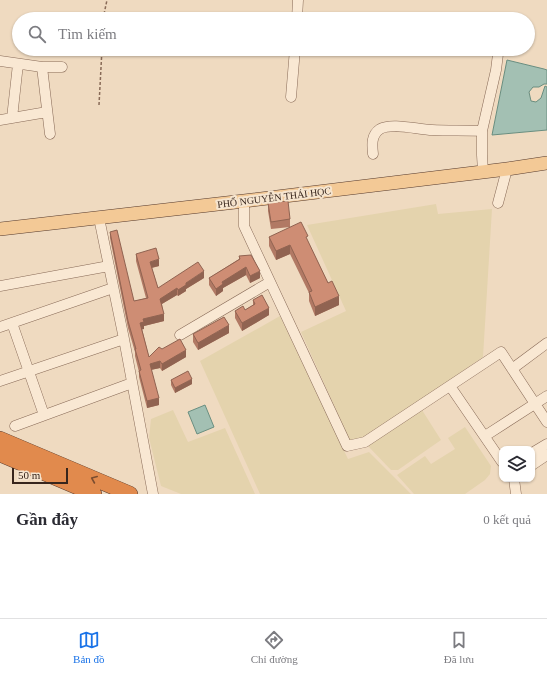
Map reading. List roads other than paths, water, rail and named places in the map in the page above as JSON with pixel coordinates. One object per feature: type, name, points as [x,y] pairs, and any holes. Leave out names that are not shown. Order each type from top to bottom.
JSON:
[{"type":"highway","points":[[3,444],[48,474]]},
{"type":"highway","points":[[3,444],[130,494]]},
{"type":"highway","points":[[0,459],[48,474],[94,494]]},
{"type":"main road","name":"PHỐ NGUYỄN THÁI HỌC","points":[[0,229],[244,201],[547,163]]},
{"type":"street","points":[[297,12],[298,0]]},
{"type":"street","points":[[291,97],[294,56]]},
{"type":"street","points":[[483,172],[482,131],[498,56]]},
{"type":"street","points":[[0,61],[42,67],[62,67]]},
{"type":"street","points":[[12,118],[18,64]]},
{"type":"street","points":[[42,67],[50,134]]},
{"type":"street","points":[[0,120],[47,112]]},
{"type":"street","points":[[373,154],[372,143],[374,136],[378,130],[382,128],[397,126],[427,130],[482,131]]},
{"type":"street","points":[[498,203],[507,169]]},
{"type":"street","points":[[244,201],[244,226],[347,446],[365,442],[501,352],[547,422]]},
{"type":"street","points":[[99,218],[124,339],[153,494]]},
{"type":"street","points":[[0,286],[109,266]]},
{"type":"street","points":[[180,335],[270,282]]},
{"type":"street","points":[[0,327],[113,288]]},
{"type":"street","points":[[12,323],[44,415]]},
{"type":"street","points":[[0,381],[124,339]]},
{"type":"street","points":[[512,369],[547,343]]},
{"type":"street","points":[[15,426],[132,383]]},
{"type":"street","points":[[450,386],[499,457]]},
{"type":"street","points":[[485,436],[547,396]]},
{"type":"street","points":[[535,451],[547,444]]},
{"type":"street","points":[[535,463],[547,455]]},
{"type":"street","points":[[514,482],[516,494]]}]
